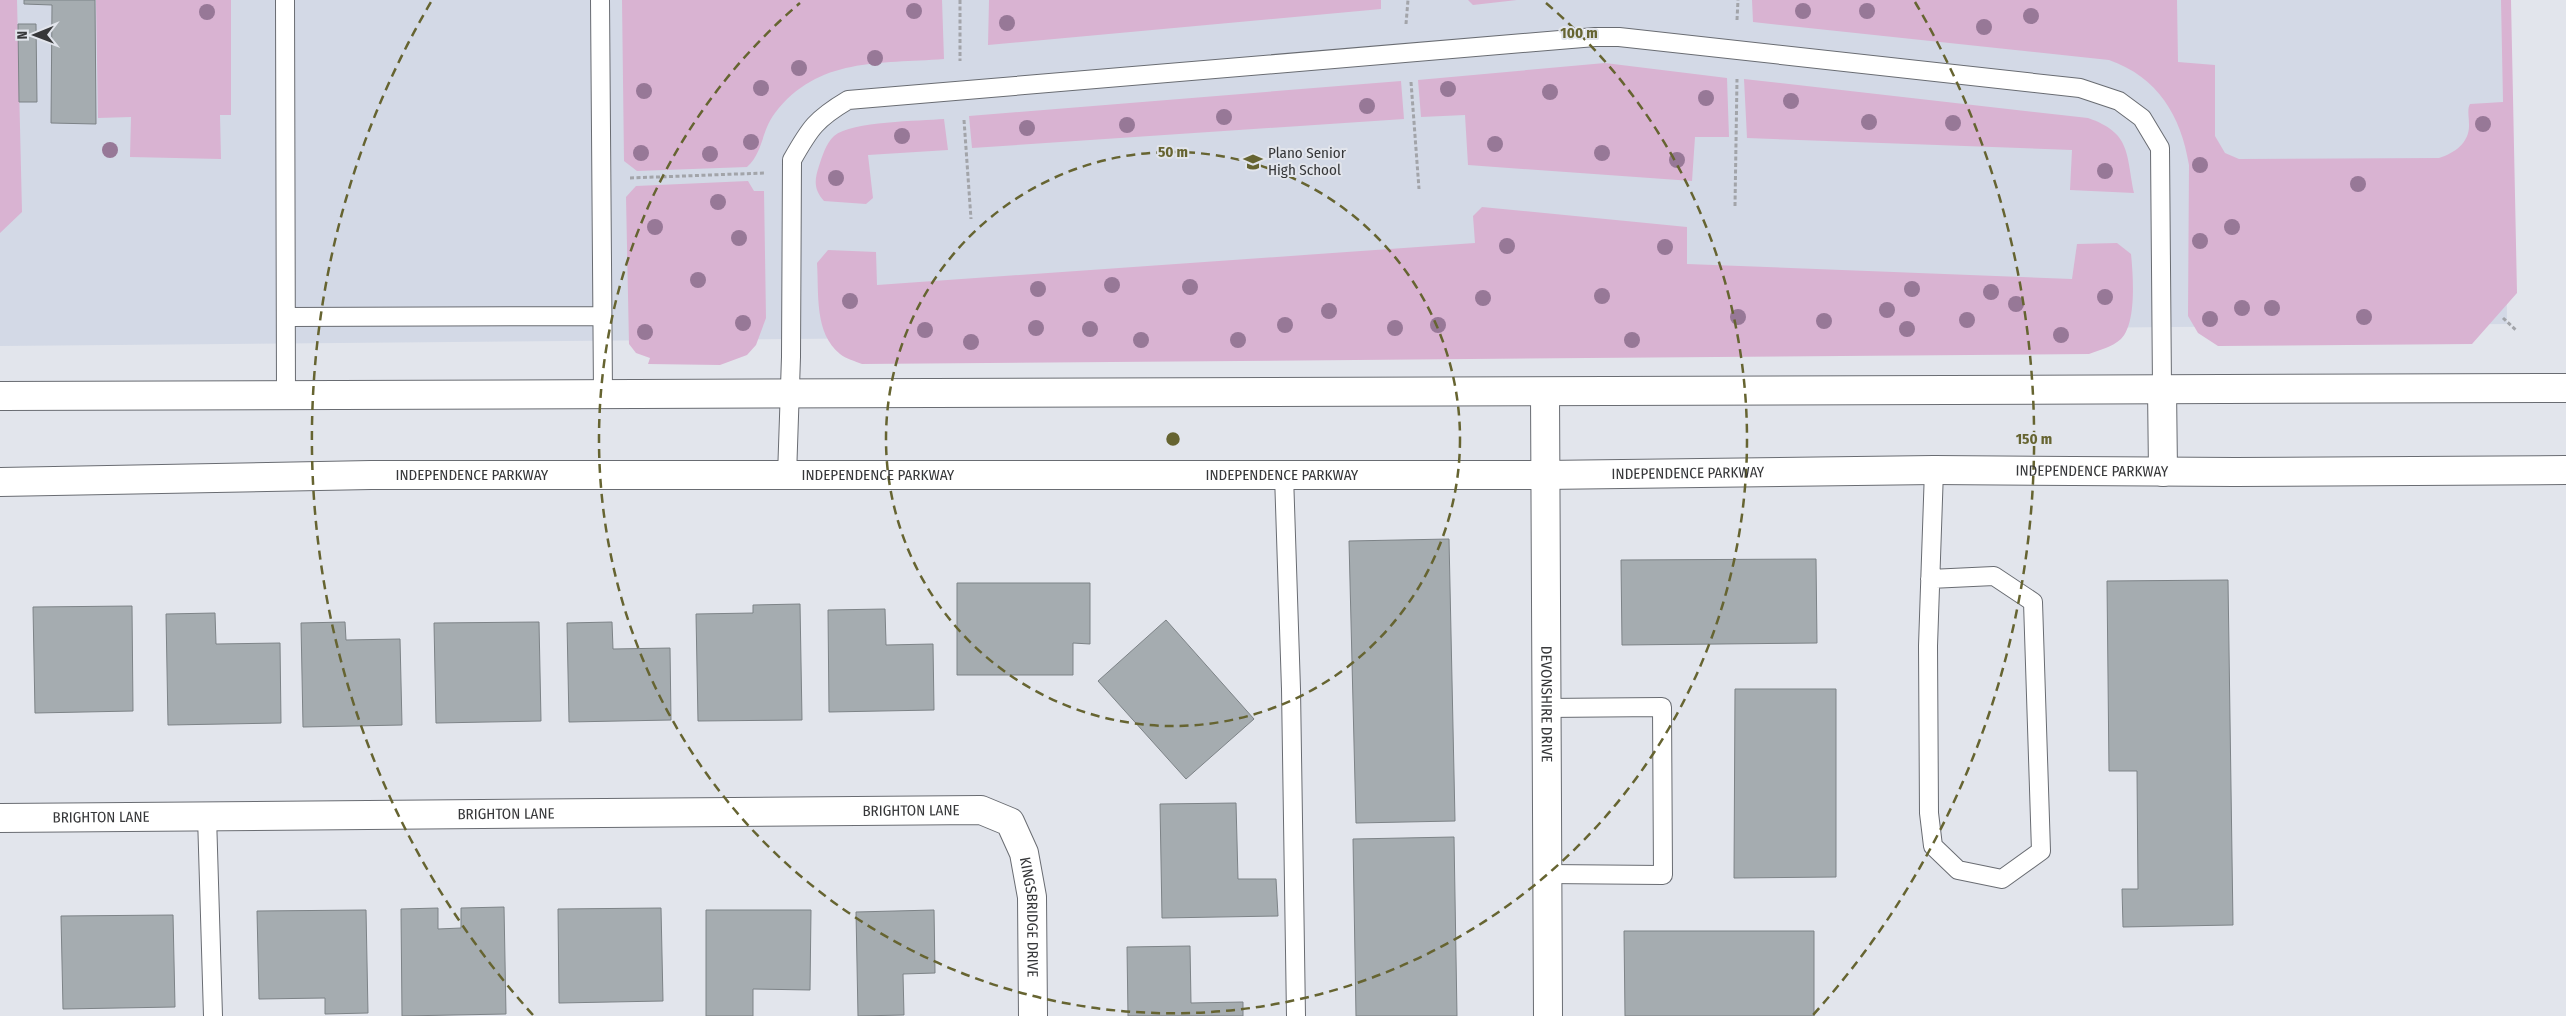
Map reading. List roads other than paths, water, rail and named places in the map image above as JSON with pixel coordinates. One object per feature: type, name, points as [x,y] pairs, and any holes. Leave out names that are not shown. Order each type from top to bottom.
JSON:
[{"type":"main road","points":[[0,396],[1545,393],[2162,388],[2566,388]]},
{"type":"main road","points":[[2162,388],[2163,472]]},
{"type":"main road","name":"DEVONSHIRE DRIVE","points":[[1545,393],[1545,708],[1548,1016]]},
{"type":"main road","name":"INDEPENDENCE PARKWAY","points":[[0,482],[371,476],[1544,475],[1934,470],[2163,472],[2566,470]]},
{"type":"main road","name":"BRIGHTON LANE","points":[[0,818],[954,809],[982,810],[1010,822]]},
{"type":"main road","name":"KINGSBRIDGE DRIVE","points":[[1010,822],[1024,853],[1032,897],[1033,1016]]},
{"type":"lane","points":[[285,0],[286,395]]},
{"type":"lane","points":[[600,0],[603,394]]},
{"type":"lane","points":[[786,476],[790,393],[792,160],[807,134],[823,115],[848,100],[1595,37],[1737,50],[2080,88],[2119,101],[2142,118],[2160,148],[2162,388]]},
{"type":"lane","points":[[286,317],[602,316]]},
{"type":"lane","points":[[1930,579],[1994,576],[2033,602],[2041,851],[2002,879],[1958,870],[1933,846],[1928,813],[1930,579],[1934,470]]},
{"type":"lane","points":[[1284,475],[1291,699],[1296,1016]]},
{"type":"lane","points":[[1545,708],[1662,707],[1663,756],[1663,874],[1546,874]]},
{"type":"lane","points":[[207,816],[213,1016]]},
{"type":"place","name":"Plano Senior High School","points":[[1253,162]]}]
